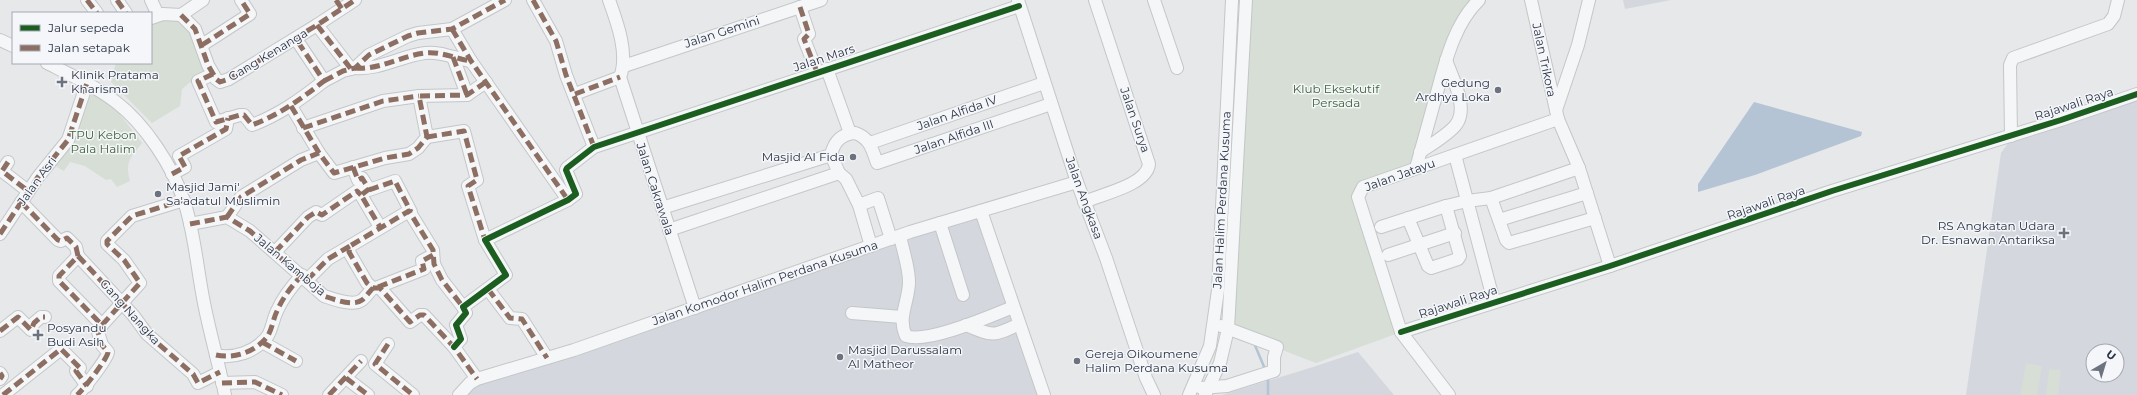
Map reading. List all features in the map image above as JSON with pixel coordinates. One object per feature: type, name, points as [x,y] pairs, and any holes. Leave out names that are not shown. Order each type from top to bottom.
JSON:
[{"type":"street","points":[[87,0],[96,12]]},
{"type":"street","points":[[117,0],[125,12]]},
{"type":"street","points":[[151,0],[154,17],[169,13],[181,15],[203,0]]},
{"type":"street","points":[[202,45],[250,14],[241,0]]},
{"type":"street","name":"Gang Kenanga","points":[[181,15],[193,25],[213,74],[220,82],[229,79],[296,39],[317,25],[339,5],[355,0]]},
{"type":"street","points":[[353,68],[369,55],[408,36],[418,33],[452,29],[505,0]]},
{"type":"street","points":[[533,0],[556,42],[594,147]]},
{"type":"street","name":"Jalan Cakrawala","points":[[609,0],[622,48],[622,71],[637,132],[695,308]]},
{"type":"street","name":"Jalan Gemini","points":[[575,94],[622,71],[805,4],[821,0]]},
{"type":"street","name":"Jalan Surya","points":[[1084,202],[1138,181],[1149,170],[1149,164],[1095,0]]},
{"type":"street","points":[[1154,0],[1177,68]]},
{"type":"street","name":"Jalan Halim Perdana Kusuma","points":[[1190,391],[1210,346],[1214,324],[1221,255],[1232,0]]},
{"type":"street","name":"Jalan Halim Perdana Kusuma","points":[[1206,392],[1221,358],[1228,329],[1232,293],[1246,0]]},
{"type":"street","points":[[1416,168],[1446,60],[1458,33],[1479,0]]},
{"type":"street","name":"Jalan Trikora","points":[[1531,0],[1557,115],[1579,168],[1610,266]]},
{"type":"street","points":[[1557,115],[1578,45],[1588,0]]},
{"type":"street","points":[[2011,136],[2010,65],[2013,58],[2108,24],[2114,16],[2118,0]]},
{"type":"street","name":"Jalan Angkasa","points":[[1018,3],[1077,182],[1152,394]]},
{"type":"street","name":"Jalan Mars","points":[[568,200],[576,192],[566,170],[594,147],[1018,3]]},
{"type":"street","points":[[805,4],[810,34],[804,39],[822,70],[850,133]]},
{"type":"street","points":[[317,25],[353,68]]},
{"type":"street","points":[[452,29],[471,61],[568,200],[485,240]]},
{"type":"street","points":[[296,39],[324,81]]},
{"type":"street","points":[[0,40],[12,46]]},
{"type":"street","points":[[213,74],[198,81],[216,122],[243,115],[252,125],[291,106],[324,81],[343,71],[353,68],[375,67],[425,53],[440,54],[471,61]]},
{"type":"street","points":[[453,57],[467,95]]},
{"type":"street","points":[[1420,152],[1450,130],[1460,118],[1461,111],[1458,96],[1446,60]]},
{"type":"street","points":[[53,64],[67,67],[87,83],[117,102],[145,133],[172,174],[184,200],[190,224],[204,304],[222,383],[255,382],[282,395]]},
{"type":"street","points":[[303,128],[382,101],[419,96],[467,95],[486,82]]},
{"type":"street","name":"Jalan Asri","points":[[0,234],[49,161],[60,152],[68,140],[87,83]]},
{"type":"street","name":"Jalan Alfida IV","points":[[870,143],[1044,83]]},
{"type":"street","name":"Rajawali Raya","points":[[1401,332],[1610,266],[1832,191],[2011,136],[2137,94]]},
{"type":"street","points":[[419,96],[427,136]]},
{"type":"street","name":"Jalan Alfida III","points":[[870,143],[877,163],[1051,104]]},
{"type":"street","points":[[291,106],[303,128],[333,173],[409,154],[418,148],[427,136],[464,131],[477,180],[468,186],[485,240],[506,275],[463,307]]},
{"type":"street","name":"Jalan Jatayu","points":[[1449,395],[1401,332],[1358,197],[1363,187],[1455,155],[1557,115]]},
{"type":"street","points":[[172,174],[185,167],[179,156],[226,129],[228,118]]},
{"type":"street","points":[[870,143],[860,135],[850,133],[837,140],[831,155],[839,173],[846,179],[859,205],[872,246]]},
{"type":"street","points":[[190,224],[226,217],[241,197],[301,160],[319,153]]},
{"type":"street","points":[[662,208],[831,155]]},
{"type":"street","points":[[1455,155],[1494,302]]},
{"type":"street","points":[[8,162],[2,171],[28,191]]},
{"type":"street","points":[[353,167],[358,180],[362,178],[365,192],[380,227]]},
{"type":"street","points":[[1381,227],[1446,206],[1467,201],[1492,198],[1579,168]]},
{"type":"street","points":[[669,230],[839,173]]},
{"type":"street","points":[[275,252],[308,216],[316,212],[322,215],[357,191],[365,192],[396,181],[411,212],[433,250],[434,264],[442,280],[466,313],[456,325],[461,339],[454,347]]},
{"type":"street","name":"Jalan Komodor Halim Perdana Kusuma","points":[[459,395],[476,379],[547,358],[896,238],[1077,182]]},
{"type":"street","points":[[1499,220],[1587,193]]},
{"type":"street","points":[[859,205],[878,198],[896,238],[909,280],[902,317],[902,330],[906,336],[910,338],[939,334],[1013,307]]},
{"type":"street","points":[[1492,198],[1506,240],[1511,243],[1595,218]]},
{"type":"street","points":[[82,392],[91,382],[92,375],[108,356],[108,352],[102,345],[98,332],[121,302],[140,282],[124,260],[107,244],[107,241],[132,216],[184,200]]},
{"type":"street","name":"Gang Nangka","points":[[21,202],[58,240],[61,241],[67,238],[75,246],[78,256],[121,302],[147,334],[193,374],[198,383],[222,383]]},
{"type":"street","points":[[1408,218],[1428,267],[1431,268],[1460,258],[1455,233],[1446,206]]},
{"type":"street","points":[[216,355],[234,356],[262,342],[268,336],[276,312],[284,298],[305,277],[328,259],[380,227],[407,211],[411,212]]},
{"type":"street","points":[[981,211],[1044,395]]},
{"type":"street","name":"Jalan Kamboja","points":[[226,217],[250,231],[305,277],[324,296],[345,302],[359,302],[375,288]]},
{"type":"street","points":[[940,224],[963,295]]},
{"type":"street","points":[[1388,255],[1455,233]]},
{"type":"street","points":[[350,246],[349,252],[367,283],[375,288],[410,322],[420,315],[424,315],[454,347],[476,379]]},
{"type":"street","points":[[375,288],[424,269],[422,261],[433,255]]},
{"type":"street","points":[[78,256],[59,276],[59,281],[102,325]]},
{"type":"street","points":[[488,289],[510,318],[522,319],[547,358]]},
{"type":"street","points":[[852,313],[902,317]]},
{"type":"street","points":[[0,331],[18,317],[31,330],[34,323],[41,317],[45,317]]},
{"type":"street","points":[[966,325],[992,334],[1001,332],[1019,324]]},
{"type":"street","points":[[1190,391],[1206,392],[1269,372],[1277,347],[1214,324]]},
{"type":"street","points":[[262,342],[296,361]]},
{"type":"street","points":[[388,344],[375,364],[413,395]]},
{"type":"street","points":[[0,390],[4,395],[61,349],[80,368],[76,372],[82,392]]},
{"type":"street","points":[[329,395],[361,361]]},
{"type":"street","points":[[1201,369],[1213,377],[1235,384]]},
{"type":"street","points":[[0,373],[2,375],[0,379]]},
{"type":"street","points":[[346,378],[368,395]]},
{"type":"shaded area","points":[[1623,0],[1671,0],[1625,9]]},
{"type":"shaded area","name":"RS Angkatan Udara Dr. Esnawan Antariksa","points":[[2137,98],[2137,395],[1966,395],[2001,153],[2011,139]]},
{"type":"shaded area","points":[[985,212],[1049,395],[465,395],[471,387]]},
{"type":"shaded area","points":[[1358,352],[1394,395],[1222,395],[1313,367]]},
{"type":"green space","name":"Klub Eksekutif Persada","points":[[1246,0],[1479,0],[1464,20],[1416,168],[1359,192],[1401,332],[1316,363],[1228,329]]},
{"type":"green space","points":[[156,20],[178,20],[187,27],[210,73],[189,83],[182,89],[180,106],[152,123],[111,82],[116,64],[152,64],[152,22]]},
{"type":"green space","name":"TPU Kebon Pala Halim","points":[[85,89],[115,108],[142,143],[134,153],[128,165],[130,181],[117,187],[111,179],[106,180],[85,166],[70,162],[64,171],[55,166],[54,163]]},
{"type":"green space","points":[[2026,363],[2042,366],[2037,395],[2020,395]]},
{"type":"green space","points":[[2049,369],[2061,370],[2058,395],[2046,395]]},
{"type":"water","points":[[1754,102],[1862,132],[1861,136],[1755,175],[1698,192],[1698,184]]},
{"type":"waterway","points":[[1254,343],[1265,369]]},
{"type":"waterway","points":[[1268,376],[1268,395]]},
{"type":"marked path","points":[[87,0],[96,12]]},
{"type":"marked path","points":[[117,0],[125,12]]},
{"type":"marked path","points":[[202,45],[250,14],[241,0]]},
{"type":"marked path","points":[[336,0],[342,9]]},
{"type":"marked path","points":[[181,15],[195,29],[208,65],[216,79],[220,82],[229,79],[355,0]]},
{"type":"marked path","points":[[324,81],[343,71],[355,68],[369,55],[408,36],[418,33],[452,29],[505,0]]},
{"type":"marked path","points":[[533,0],[556,41],[566,75],[594,147]]},
{"type":"marked path","points":[[800,7],[809,34],[804,39],[817,72]]},
{"type":"marked path","points":[[317,25],[351,69]]},
{"type":"marked path","points":[[452,29],[471,61],[568,200]]},
{"type":"marked path","points":[[213,74],[198,81],[216,122],[240,115],[244,115],[252,125],[262,121],[290,106],[324,81],[296,39]]},
{"type":"marked path","points":[[355,68],[373,67],[425,53],[443,54],[471,61]]},
{"type":"marked path","points":[[453,57],[467,95]]},
{"type":"marked path","points":[[575,94],[620,77]]},
{"type":"marked path","points":[[291,106],[319,153],[334,173],[385,158],[409,154],[418,148],[427,137],[419,96],[467,95],[486,82]]},
{"type":"marked path","points":[[0,234],[38,177],[68,140],[87,83]]},
{"type":"marked path","points":[[303,128],[383,101],[419,96]]},
{"type":"marked path","points":[[172,174],[185,167],[179,156],[226,129],[228,118]]},
{"type":"marked path","points":[[427,137],[464,131],[477,180],[468,186],[485,240]]},
{"type":"marked path","points":[[227,217],[241,197],[301,160],[319,153]]},
{"type":"marked path","points":[[8,162],[2,171],[28,191]]},
{"type":"marked path","points":[[353,167],[358,180],[362,178],[369,189],[361,195],[380,227]]},
{"type":"marked path","points":[[369,190],[395,181],[411,212]]},
{"type":"marked path","points":[[275,252],[308,217],[316,212],[322,215],[357,191],[361,195]]},
{"type":"marked path","points":[[102,325],[140,283],[124,260],[107,244],[107,241],[132,216],[184,200]]},
{"type":"marked path","points":[[21,202],[58,240],[61,241],[67,238],[76,247],[78,256],[59,276],[59,281],[102,325],[98,332],[102,345],[108,352],[107,355],[95,374],[77,395]]},
{"type":"marked path","points":[[190,224],[227,217],[250,231],[324,296],[343,302],[354,303],[362,300],[373,288],[367,283],[349,252],[350,246],[409,211],[433,250],[434,264],[442,280],[463,307]]},
{"type":"marked path","points":[[307,280],[328,259],[350,246]]},
{"type":"marked path","points":[[378,287],[424,269],[422,261],[433,255]]},
{"type":"marked path","points":[[78,256],[133,315],[147,334],[193,374],[198,383],[220,372]]},
{"type":"marked path","points":[[216,355],[237,355],[256,347],[262,342],[269,334],[282,301],[302,275]]},
{"type":"marked path","points":[[373,288],[380,288],[410,322],[420,315],[424,315],[454,347],[477,379]]},
{"type":"marked path","points":[[488,289],[510,318],[522,319],[547,358]]},
{"type":"marked path","points":[[0,331],[18,317],[31,330],[34,323],[41,317],[45,317]]},
{"type":"marked path","points":[[262,342],[296,361]]},
{"type":"marked path","points":[[388,344],[375,364],[413,395]]},
{"type":"marked path","points":[[3,395],[61,349],[80,368],[76,371],[87,386]]},
{"type":"marked path","points":[[329,395],[361,361]]},
{"type":"marked path","points":[[0,373],[2,376],[0,379]]},
{"type":"marked path","points":[[346,378],[368,395]]},
{"type":"marked path","points":[[222,383],[255,382],[282,395]]},
{"type":"cycle path","points":[[454,347],[461,339],[456,325],[466,313],[463,307],[506,275],[485,240],[568,200],[576,194],[566,170],[594,147],[1019,6]]},
{"type":"cycle path","points":[[1401,332],[1610,266],[1832,191],[2061,120],[2137,94]]},
{"type":"place","name":"Klinik Pratama Kharisma","points":[[62,82]]},
{"type":"place","name":"Gedung Ardhya Loka","points":[[1498,90]]},
{"type":"place","name":"Masjid Al Fida","points":[[853,157]]},
{"type":"place","name":"Masjid Jami' Sa'adatul Muslimin","points":[[158,194]]},
{"type":"place","name":"RS Angkatan Udara Dr. Esnawan Antariksa","points":[[2064,233]]},
{"type":"place","name":"Posyandu Budi Asih","points":[[38,335]]},
{"type":"place","name":"Masjid Darussalam Al Matheor","points":[[840,357]]},
{"type":"place","name":"Gereja Oikoumene Halim Perdana Kusuma","points":[[1077,361]]}]
